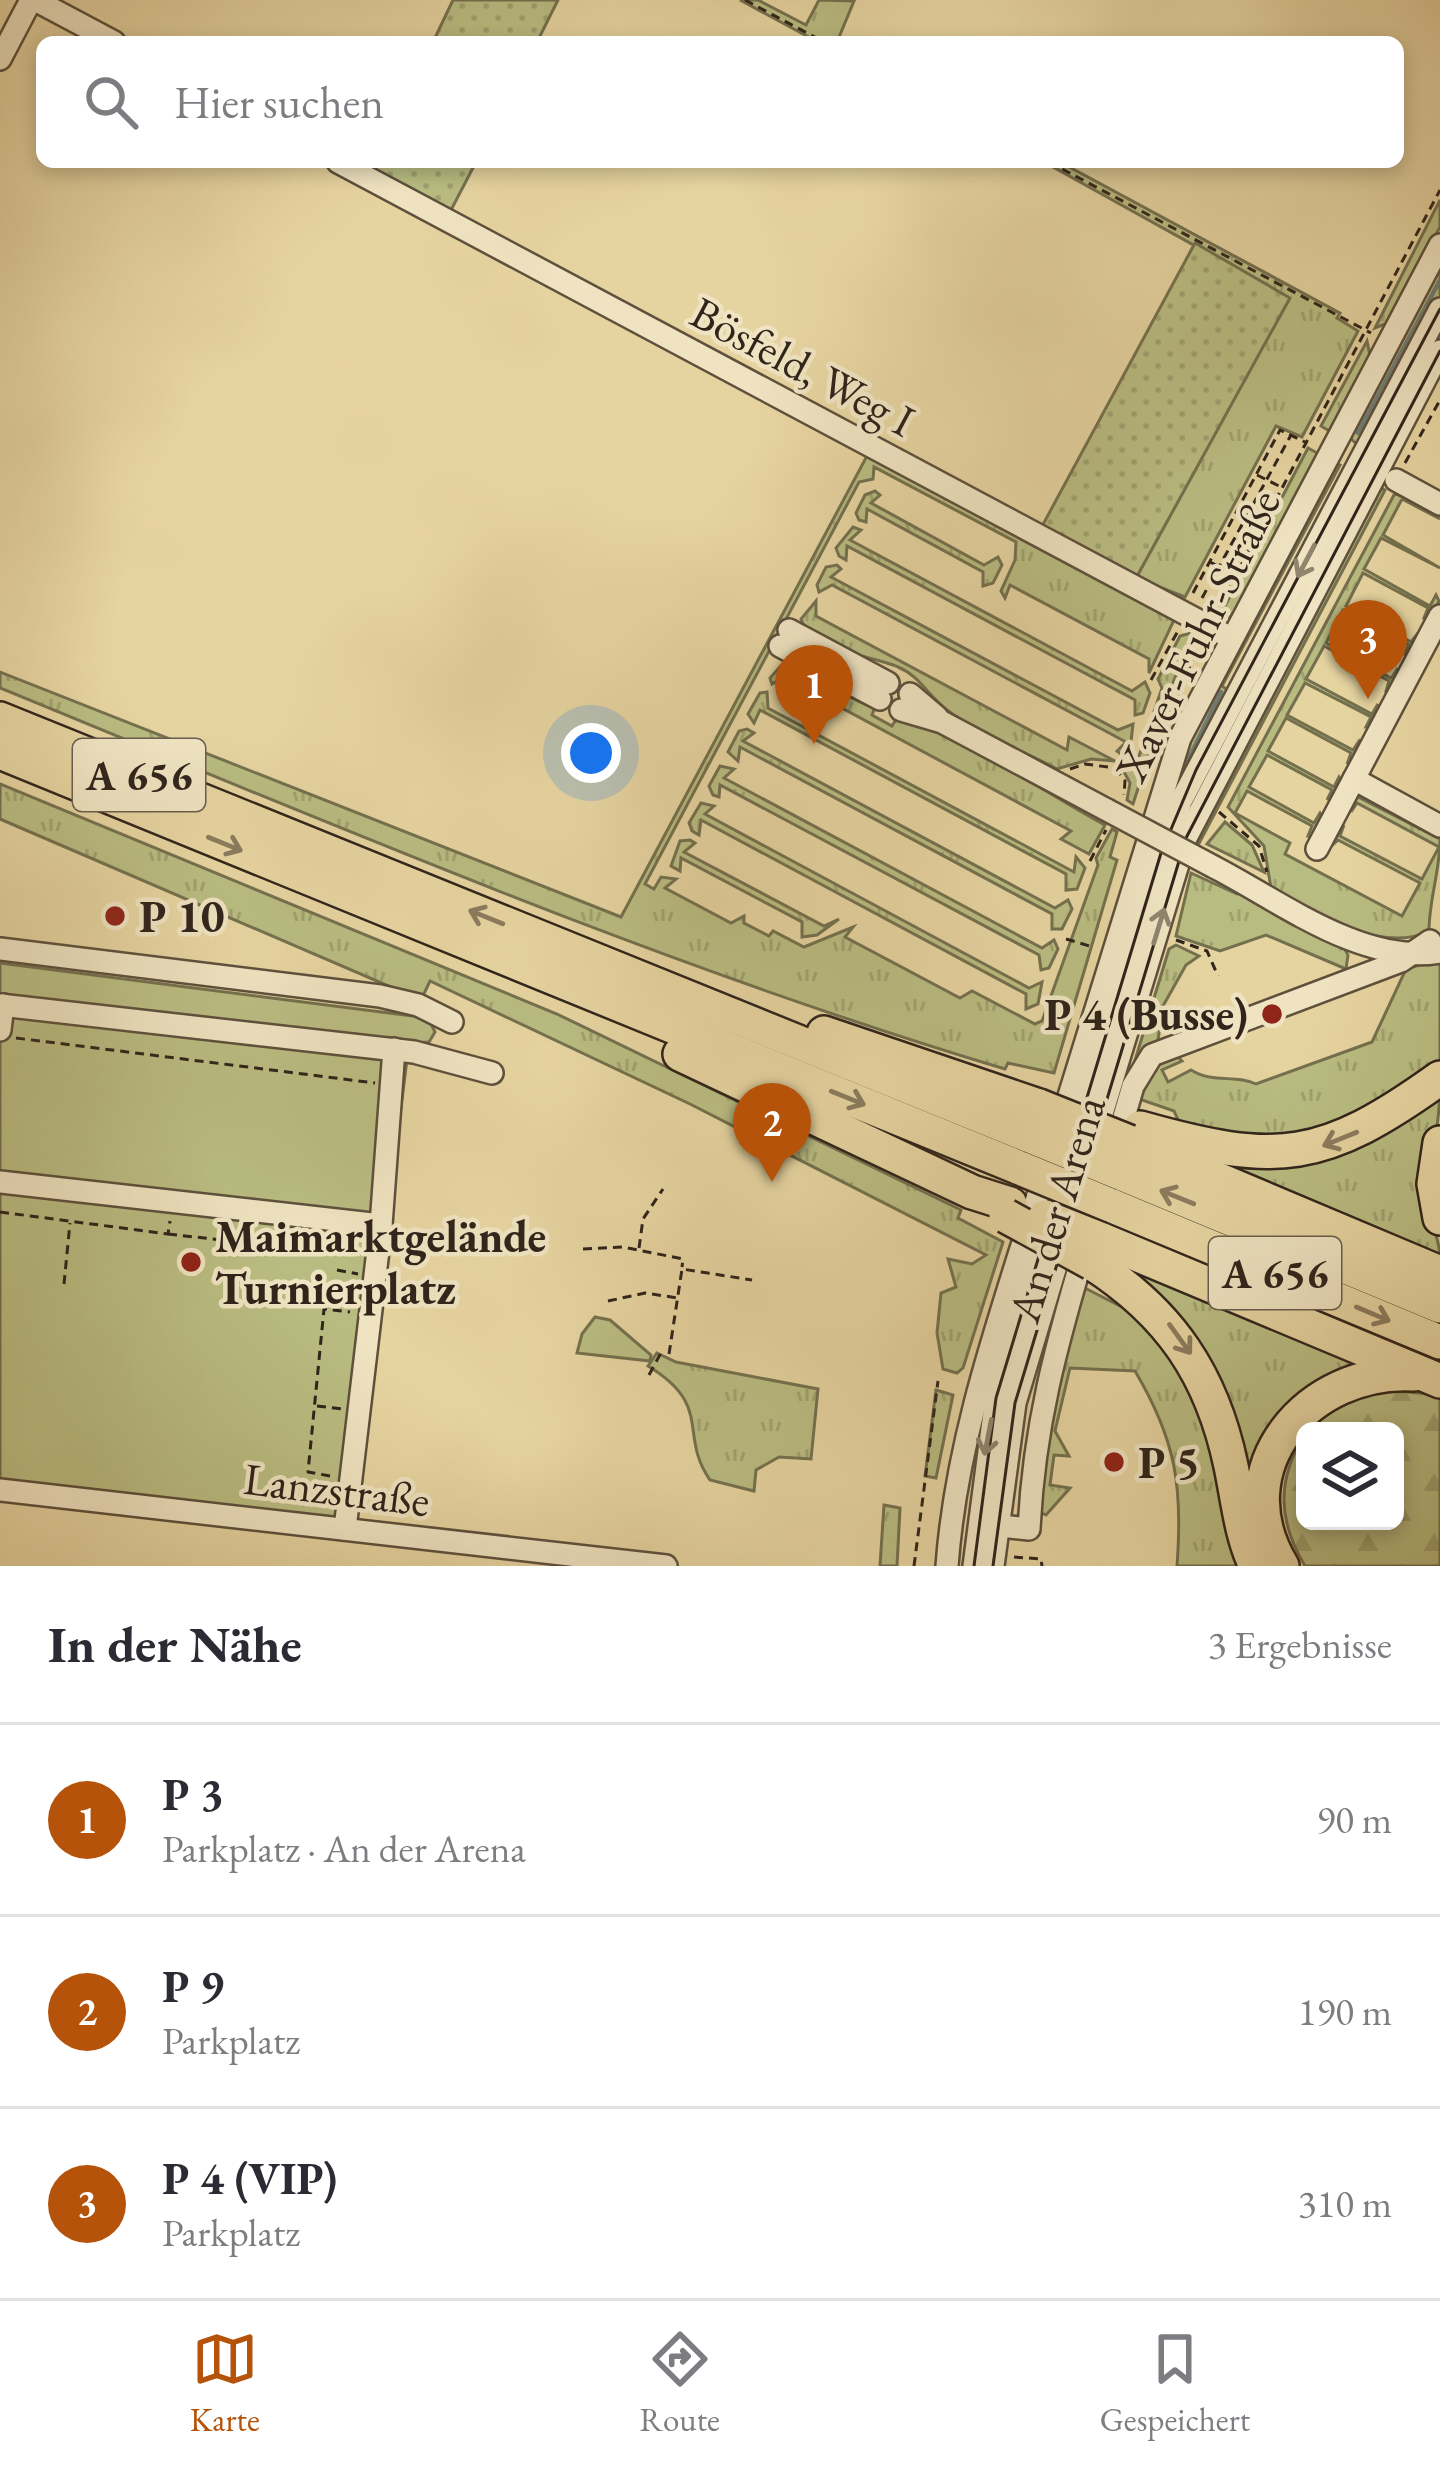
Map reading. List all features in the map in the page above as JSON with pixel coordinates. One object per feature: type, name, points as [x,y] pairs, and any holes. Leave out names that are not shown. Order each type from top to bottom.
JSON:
[{"type":"highway","name":"A 656","points":[[0,718],[656,986],[1123,1162],[1440,1306]]},
{"type":"highway","name":"A 656","points":[[0,752],[545,975],[1032,1126]]},
{"type":"highway","points":[[545,975],[597,1017],[1096,1251],[1434,1378]]},
{"type":"highway","points":[[656,986],[740,1003],[898,1057],[936,1060],[1032,1126],[1440,1273]]},
{"type":"highway","points":[[1123,1162],[1216,1148],[1295,1151],[1348,1137],[1440,1078]]},
{"type":"highway","points":[[1440,1143],[1434,1184],[1440,1218]]},
{"type":"highway","name":"A 656","points":[[1123,1162],[1440,1342]]},
{"type":"highway","points":[[1096,1251],[1168,1323],[1198,1368],[1221,1419],[1240,1518],[1256,1566]]},
{"type":"highway","points":[[1282,1566],[1264,1508],[1268,1472],[1296,1417],[1318,1395],[1362,1376],[1434,1378]]},
{"type":"street","points":[[0,59],[33,0],[102,36]]},
{"type":"street","name":"Bösfeld, Weg I","points":[[349,168],[1231,638]]},
{"type":"street","name":"Xaver-Fuhr-Straße","points":[[947,1566],[977,1391],[1163,782],[1231,638],[1440,245]]},
{"type":"street","points":[[993,1566],[987,1524],[996,1398],[1172,823],[1440,310]]},
{"type":"street","points":[[974,1566],[1021,1382],[1186,838],[1440,351]]},
{"type":"street","points":[[1396,480],[1440,504]]},
{"type":"street","points":[[1317,849],[1440,616]]},
{"type":"street","points":[[784,638],[884,691]]},
{"type":"street","name":"An der Arena","points":[[905,702],[1357,940],[1430,947]]},
{"type":"street","points":[[1354,779],[1440,826]]},
{"type":"street","points":[[1350,980],[1357,940]]},
{"type":"street","name":"An der Arena","points":[[987,1524],[1029,1529],[1045,1381],[1138,1072],[1163,1048],[1430,947]]},
{"type":"street","points":[[0,950],[380,996],[418,1005],[452,1022]]},
{"type":"street","points":[[0,1033],[1,1005],[396,1050],[492,1073]]},
{"type":"street","points":[[345,1529],[381,1225],[396,1050]]},
{"type":"street","points":[[0,1182],[381,1225]]},
{"type":"street","name":"Lanzstraße","points":[[0,1490],[665,1566]]},
{"type":"street","points":[[952,1521],[987,1524]]},
{"type":"path","points":[[745,0],[813,36]]},
{"type":"path","points":[[1060,168],[1388,343]]},
{"type":"path","name":"Xaver-Fuhr-Straße","points":[[1194,619],[1235,575],[1440,190]]},
{"type":"path","points":[[1194,619],[1210,562],[1280,430],[1307,442]]},
{"type":"path","points":[[1151,680],[1179,628],[1194,619],[1291,435]]},
{"type":"path","points":[[1256,474],[1282,488]]},
{"type":"path","points":[[1210,562],[1235,575]]},
{"type":"path","points":[[1073,768],[1114,768],[1121,759]]},
{"type":"path","points":[[1249,836],[1259,846],[1268,871]]},
{"type":"path","points":[[1168,938],[1207,951],[1218,976]]},
{"type":"path","points":[[1066,939],[1096,948]]},
{"type":"path","points":[[0,1033],[377,1083],[396,1050]]},
{"type":"path","points":[[639,1250],[643,1219],[663,1189]]},
{"type":"path","points":[[168,1234],[172,1202]]},
{"type":"path","points":[[0,1212],[377,1257]]},
{"type":"path","points":[[64,1284],[70,1221]]},
{"type":"path","points":[[583,1249],[639,1250],[683,1259],[669,1354]]},
{"type":"path","points":[[682,1269],[752,1280]]},
{"type":"path","points":[[608,1301],[644,1293],[680,1299]]},
{"type":"path","points":[[350,1485],[308,1472],[324,1310],[370,1315]]},
{"type":"path","points":[[649,1375],[662,1351]]},
{"type":"path","points":[[914,1566],[938,1381]]},
{"type":"path","points":[[315,1406],[359,1411]]},
{"type":"green space","points":[[453,0],[558,0],[540,36],[436,36]]},
{"type":"green space","points":[[740,0],[758,0],[806,25],[819,0],[854,1],[839,36],[807,36]]},
{"type":"green space","points":[[373,168],[473,168],[449,214]]},
{"type":"green space","points":[[1055,168],[1071,168],[1340,313],[1337,318],[1358,331],[1302,437],[1276,426],[1185,597],[1136,578],[1289,298]]},
{"type":"green space","points":[[1440,200],[1440,227],[1388,323],[1375,328]]},
{"type":"green space","points":[[1195,243],[1290,298],[1136,578],[1040,530]]},
{"type":"green space","points":[[1440,262],[1440,299],[1361,448],[1348,436]]},
{"type":"green space","points":[[1367,341],[1370,356],[1331,432],[1321,426]]},
{"type":"green space","points":[[1308,448],[1319,454],[1233,616],[1218,619]]},
{"type":"green space","points":[[868,454],[1175,618],[1149,673],[1149,659],[1010,585],[1005,598],[1001,591],[1015,560],[1016,542],[874,467],[873,479],[859,482],[645,884],[654,889],[661,877],[676,879],[665,888],[731,923],[744,916],[744,923],[769,936],[773,931],[804,947],[853,927],[845,937],[960,998],[972,991],[1035,1024],[1042,1021],[1098,865],[1096,858],[1112,829],[1117,832],[1110,857],[1117,860],[1054,1073],[1008,1063],[1005,1069],[623,939],[0,688],[0,672],[621,917]]},
{"type":"green space","points":[[1335,464],[1340,465],[1222,686],[1232,693],[1097,1026],[1175,775],[1197,722]]},
{"type":"green space","points":[[1374,484],[1385,490],[1185,870],[1195,829]]},
{"type":"green space","points":[[875,491],[880,495],[871,503],[984,565],[998,557],[1002,565],[993,583],[983,586],[983,572],[867,509],[866,522],[859,520],[856,513],[865,495]]},
{"type":"green space","points":[[1395,493],[1440,519],[1402,499],[1383,535],[1440,568],[1381,538],[1364,569],[1430,606],[1436,595],[1439,601],[1431,618],[1424,618],[1428,608],[1363,573],[1346,606],[1411,642],[1418,633],[1413,653],[1404,654],[1409,645],[1343,610],[1326,643],[1391,678],[1398,668],[1391,691],[1386,691],[1389,681],[1324,646],[1306,679],[1372,714],[1378,704],[1372,727],[1366,727],[1371,717],[1305,683],[1287,715],[1353,750],[1359,741],[1362,746],[1347,764],[1351,753],[1286,718],[1268,751],[1334,787],[1339,777],[1343,783],[1327,800],[1332,790],[1267,755],[1249,787],[1314,823],[1320,813],[1324,819],[1314,836],[1308,836],[1312,826],[1247,791],[1235,813],[1290,843],[1285,854],[1402,916],[1420,883],[1338,840],[1330,847],[1344,825],[1340,836],[1422,879],[1439,847],[1357,803],[1351,812],[1356,796],[1440,839],[1429,931],[1390,938],[1347,927],[1271,888],[1264,846],[1228,807]]},
{"type":"green space","points":[[853,527],[861,530],[850,540],[1132,691],[1145,682],[1150,693],[1143,713],[1135,715],[1135,700],[847,546],[846,560],[839,556],[836,548]]},
{"type":"green space","points":[[826,567],[841,569],[831,577],[1118,730],[1133,724],[1130,750],[1121,754],[1117,751],[1126,742],[832,585],[819,592],[817,585]]},
{"type":"green space","points":[[816,601],[816,616],[1067,750],[1069,737],[1115,761],[1091,759],[1057,769],[986,734],[947,710],[906,671],[817,639],[801,619]]},
{"type":"green space","points":[[1198,631],[1171,687],[1133,804],[1127,800],[1130,783],[1122,768],[1138,759],[1162,688],[1158,679],[1180,636]]},
{"type":"green space","points":[[787,659],[875,707],[872,715],[892,726],[897,718],[952,739],[1105,825],[1089,854],[1061,839],[1071,831],[784,677],[772,684],[770,678]]},
{"type":"green space","points":[[767,692],[768,708],[1074,872],[1076,857],[1085,868],[1077,889],[1066,890],[1066,874],[760,710],[754,723],[748,714],[760,693]]},
{"type":"green space","points":[[739,731],[754,733],[743,741],[1055,908],[1068,900],[1072,909],[1062,929],[1052,929],[1052,914],[740,747],[738,761],[728,752]]},
{"type":"green space","points":[[720,766],[734,769],[724,778],[1042,948],[1054,940],[1058,949],[1049,968],[1041,970],[1039,955],[720,785],[719,797],[713,795],[709,786]]},
{"type":"green space","points":[[0,784],[557,1014],[961,1210],[958,1218],[1003,1242],[963,1368],[957,1373],[943,1369],[937,1333],[941,1293],[956,1287],[948,1259],[972,1264],[986,1255],[690,1104],[430,981],[421,1000],[0,819]]},
{"type":"green space","points":[[701,803],[714,806],[705,814],[1029,988],[1042,982],[1038,1004],[1026,1009],[1026,994],[701,820],[699,835],[692,831],[689,823]]},
{"type":"green space","points":[[1225,822],[1252,845],[1264,872],[1207,844]]},
{"type":"green space","points":[[680,841],[695,843],[684,852],[824,926],[839,919],[817,935],[802,937],[802,922],[681,858],[680,871],[671,866]]},
{"type":"green space","points":[[1191,873],[1237,894],[1240,890],[1342,944],[1348,955],[1346,969],[1266,935],[1220,951],[1176,936]]},
{"type":"green space","points":[[1176,945],[1199,956],[1186,965],[1163,1006],[1158,1040],[1133,1067],[1169,949]]},
{"type":"green space","points":[[1440,959],[1440,1064],[1358,1121],[1266,1142],[1179,1122],[1174,1111],[1139,1099],[1161,1060],[1174,1053],[1182,1061],[1162,1070],[1168,1082],[1191,1070],[1256,1084],[1372,1042],[1406,969]]},
{"type":"green space","name":"Maimarktgelände Turnierplatz","points":[[0,963],[428,1018],[435,1032],[429,1042],[409,1043],[350,1520],[0,1480]]},
{"type":"green space","points":[[1440,1088],[1431,1187],[1440,1258],[1174,1146],[1238,1159]]},
{"type":"green space","points":[[1113,1257],[1377,1364],[1314,1422],[1296,1422],[1296,1439],[1258,1474],[1242,1481]]},
{"type":"green space","points":[[1083,1287],[1128,1310],[1132,1305],[1198,1390],[1244,1566],[1177,1566],[1179,1512],[1174,1465],[1160,1419],[1135,1371],[1070,1368],[1055,1431],[1069,1456],[1054,1455],[1050,1485],[1070,1488],[1046,1515],[1038,1511],[1045,1426]]},
{"type":"green space","points":[[595,1317],[610,1320],[651,1355],[650,1361],[577,1353],[582,1334]]},
{"type":"green space","points":[[657,1353],[676,1362],[818,1389],[811,1459],[779,1457],[756,1470],[754,1491],[710,1480],[681,1394],[648,1366]]},
{"type":"green space","points":[[936,1390],[953,1395],[936,1478],[925,1476]]},
{"type":"green space","points":[[1370,1394],[1440,1395],[1440,1566],[1305,1566],[1296,1549],[1284,1500],[1296,1451],[1296,1530],[1404,1530],[1404,1422],[1318,1422],[1348,1401]]},
{"type":"green space","points":[[884,1505],[900,1508],[897,1566],[880,1566]]},
{"type":"waterway","points":[[1358,433],[1440,280]]},
{"type":"waterway","points":[[1178,781],[1221,692]]},
{"type":"tram line","points":[[974,1566],[996,1398],[1161,853],[1196,770],[1440,309]]},
{"type":"tram line","points":[[993,1566],[1015,1403],[1186,838],[1440,351]]},
{"type":"place","name":"P 4 (VIP)","points":[[1368,699]]},
{"type":"place","name":"P 3","points":[[814,744]]},
{"type":"place","name":"P 10","points":[[115,916]]},
{"type":"place","name":"P 4 (Busse)","points":[[1272,1014]]},
{"type":"place","name":"P 9","points":[[772,1182]]},
{"type":"place","name":"Maimarktgelände Turnierplatz","points":[[191,1262]]},
{"type":"place","name":"P 5","points":[[1114,1462]]}]
